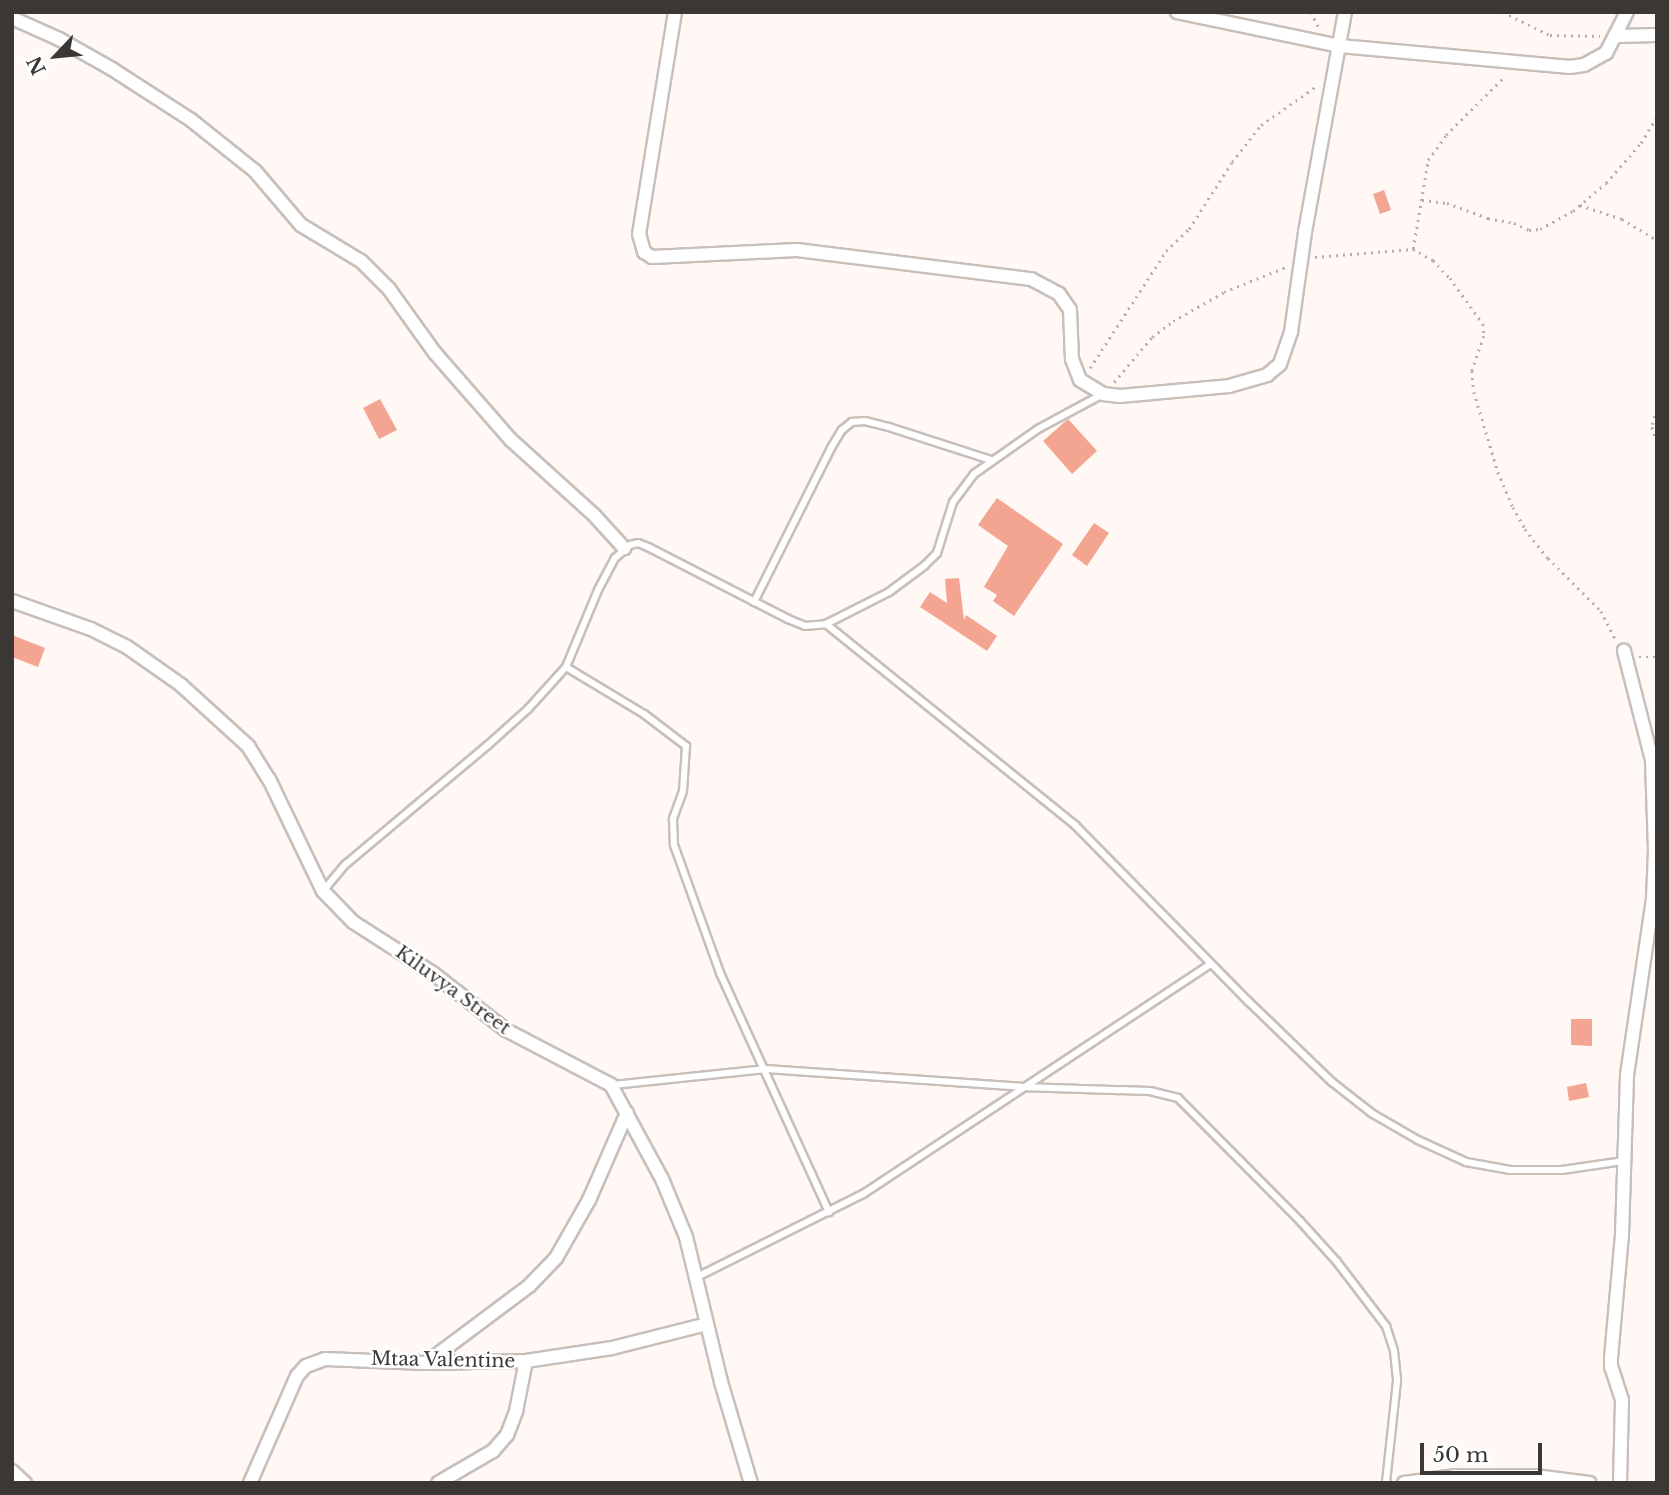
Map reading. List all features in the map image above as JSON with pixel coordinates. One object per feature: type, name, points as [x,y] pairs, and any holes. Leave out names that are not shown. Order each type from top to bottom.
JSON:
[{"type":"street","points":[[675,12],[639,234],[645,252],[652,257],[797,250],[1031,279],[1059,294],[1070,310],[1072,359],[1080,380],[1103,394],[1229,386],[1267,375],[1280,364],[1291,332],[1301,259],[1345,12]]},
{"type":"street","points":[[1177,12],[1340,46],[1517,63],[1584,65],[1606,53],[1627,12]]},
{"type":"street","points":[[12,18],[59,39],[112,69],[191,120],[255,171],[301,225],[361,261],[389,289],[435,353],[511,440],[594,515],[624,548]]},
{"type":"street","points":[[1617,36],[1657,35]]},
{"type":"street","name":"Kiluvya Street","points":[[12,601],[91,629],[127,646],[181,685],[248,746],[269,779],[323,891],[353,922],[434,974],[506,1030],[611,1085]]},
{"type":"street","points":[[1620,1483],[1622,1400],[1611,1367],[1628,1075],[1653,899],[1655,851],[1652,760],[1624,651]]},
{"type":"street","points":[[611,1085],[662,1179],[686,1237],[751,1483]]},
{"type":"street","points":[[425,1363],[529,1286],[556,1258],[589,1200],[627,1114]]},
{"type":"street","name":"Mtaa Valentine","points":[[250,1483],[297,1376],[306,1366],[325,1359],[425,1363],[526,1361],[612,1348],[707,1324]]},
{"type":"street","points":[[438,1483],[485,1457],[507,1435],[516,1411],[526,1361]]},
{"type":"street","points":[[12,1471],[25,1483]]},
{"type":"street","points":[[1404,1483],[1455,1476],[1535,1476],[1587,1482]]},
{"type":"lane","points":[[323,891],[346,864],[488,746],[528,709],[566,667],[598,590],[624,548],[638,543],[805,626],[826,624],[889,592],[925,566],[937,553],[961,488],[992,460],[1038,429],[1103,394]]},
{"type":"lane","points":[[754,602],[831,448],[842,430],[852,422],[864,421],[889,427],[992,460]]},
{"type":"lane","points":[[826,624],[1076,825],[1211,964],[1332,1082],[1373,1114],[1418,1140],[1466,1162],[1510,1170],[1562,1170],[1625,1161]]},
{"type":"lane","points":[[566,667],[644,714],[686,746],[683,791],[673,820],[674,845],[720,973],[766,1069],[828,1212]]},
{"type":"lane","points":[[697,1277],[874,1186],[1211,964]]},
{"type":"lane","points":[[611,1085],[766,1069],[1021,1087],[1115,1088],[1150,1091],[1178,1098],[1300,1221],[1337,1262],[1386,1326],[1394,1351],[1397,1381],[1386,1483]]},
{"type":"path","points":[[1503,12],[1550,35],[1617,36]]},
{"type":"path","points":[[1413,249],[1428,160],[1446,135],[1517,63]]},
{"type":"path","points":[[1080,380],[1108,344],[1166,251],[1189,229],[1232,162],[1261,125],[1335,74]]},
{"type":"path","points":[[1422,201],[1447,203],[1529,230],[1539,229],[1579,205],[1621,167],[1657,116]]},
{"type":"path","points":[[1579,205],[1622,219],[1657,240]]},
{"type":"path","points":[[1103,394],[1152,337],[1173,321],[1224,292],[1301,259],[1374,250],[1413,249],[1433,260],[1450,278],[1483,324],[1484,336],[1475,355],[1472,371],[1474,392],[1498,472],[1525,530],[1548,558],[1601,611],[1624,651],[1633,656],[1657,657]]},
{"type":"path","points":[[1657,409],[1652,427],[1657,442]]},
{"type":"building","points":[[1384,190],[1391,210],[1380,214],[1373,194]]},
{"type":"building","points":[[380,399],[397,430],[379,439],[363,408]]},
{"type":"building","points":[[1068,419],[1097,451],[1072,474],[1043,441]]},
{"type":"building","points":[[997,498],[1063,544],[1014,616],[993,601],[997,595],[984,587],[1008,546],[978,525]]},
{"type":"building","points":[[1094,523],[1109,533],[1087,566],[1072,555]]},
{"type":"building","points":[[959,578],[964,620],[966,615],[997,636],[987,651],[920,607],[930,592],[947,603],[945,579]]},
{"type":"building","points":[[12,635],[45,648],[38,667],[12,657]]},
{"type":"building","points":[[1571,1019],[1592,1019],[1592,1046],[1571,1045]]},
{"type":"building","points":[[1586,1083],[1589,1097],[1569,1101],[1567,1087]]}]
